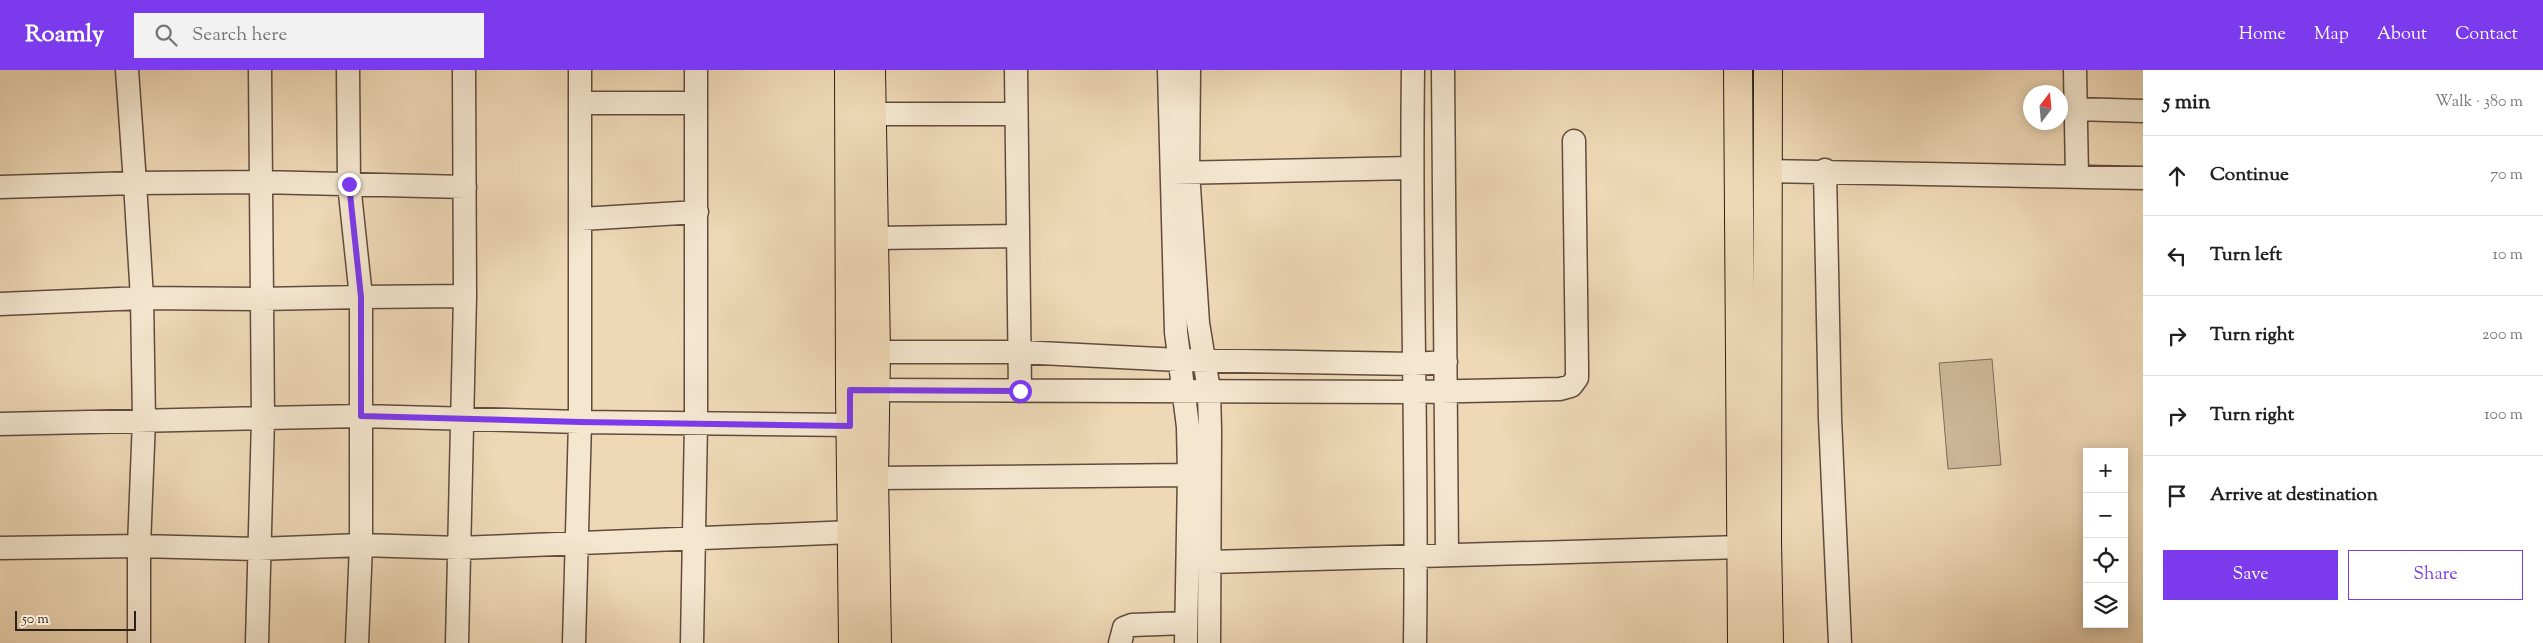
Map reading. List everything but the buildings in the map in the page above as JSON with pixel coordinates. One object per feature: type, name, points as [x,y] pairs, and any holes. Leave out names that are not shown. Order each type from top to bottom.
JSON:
[{"type":"main road","points":[[849,70],[863,352]]},
{"type":"main road","points":[[871,70],[874,238],[863,352],[862,390],[874,478],[877,643]]},
{"type":"main road","points":[[1738,70],[1742,643]]},
{"type":"main road","points":[[1768,70],[1767,542],[1769,643]]},
{"type":"main road","points":[[853,643],[850,426],[862,390]]},
{"type":"street","points":[[128,70],[142,298],[144,420],[139,546],[139,643]]},
{"type":"street","points":[[257,643],[258,549],[263,419],[260,70]]},
{"type":"street","points":[[348,70],[349,184],[361,297],[361,546],[357,643]]},
{"type":"street","points":[[457,643],[465,296],[464,70]]},
{"type":"street","points":[[574,643],[580,422],[580,70]]},
{"type":"street","points":[[692,643],[696,423],[696,70]]},
{"type":"street","points":[[1016,70],[1016,236],[1020,391]]},
{"type":"street","points":[[1169,70],[1179,172],[1198,323],[1209,390],[1210,643]]},
{"type":"street","points":[[1120,643],[1124,628],[1132,625],[1186,633],[1188,427],[1176,332],[1179,172],[1189,70]]},
{"type":"street","points":[[1413,70],[1412,168],[1417,556],[1415,643]]},
{"type":"street","points":[[1443,70],[1447,555]]},
{"type":"street","points":[[2075,70],[2077,176]]},
{"type":"street","points":[[580,103],[696,103]]},
{"type":"street","points":[[2076,109],[2143,111]]},
{"type":"street","points":[[872,114],[1016,114]]},
{"type":"street","points":[[862,390],[1447,392],[1560,389],[1571,386],[1577,378],[1574,141]]},
{"type":"street","points":[[1179,172],[1412,168]]},
{"type":"street","points":[[1825,170],[1830,418],[1840,643]]},
{"type":"street","points":[[1768,171],[1825,170],[2143,178]]},
{"type":"street","points":[[0,187],[260,182],[464,187]]},
{"type":"street","points":[[581,219],[697,212]]},
{"type":"street","points":[[874,238],[1016,236]]},
{"type":"street","points":[[0,304],[142,298],[262,299],[465,296]]},
{"type":"street","points":[[863,352],[1020,352],[1179,360],[1414,364],[1446,362]]},
{"type":"street","points":[[0,424],[361,416],[580,422],[850,426]]},
{"type":"street","points":[[874,478],[1189,475]]},
{"type":"street","points":[[0,548],[139,546],[258,549],[361,546],[459,548],[578,542],[693,540],[852,532]]},
{"type":"street","points":[[1210,562],[1742,548]]},
{"type":"shaded area","points":[[1992,359],[2001,465],[1948,469],[1939,363]]},
{"type":"route","points":[[349,184],[361,297],[361,416],[580,422],[850,426],[850,390],[1020,391]]}]
